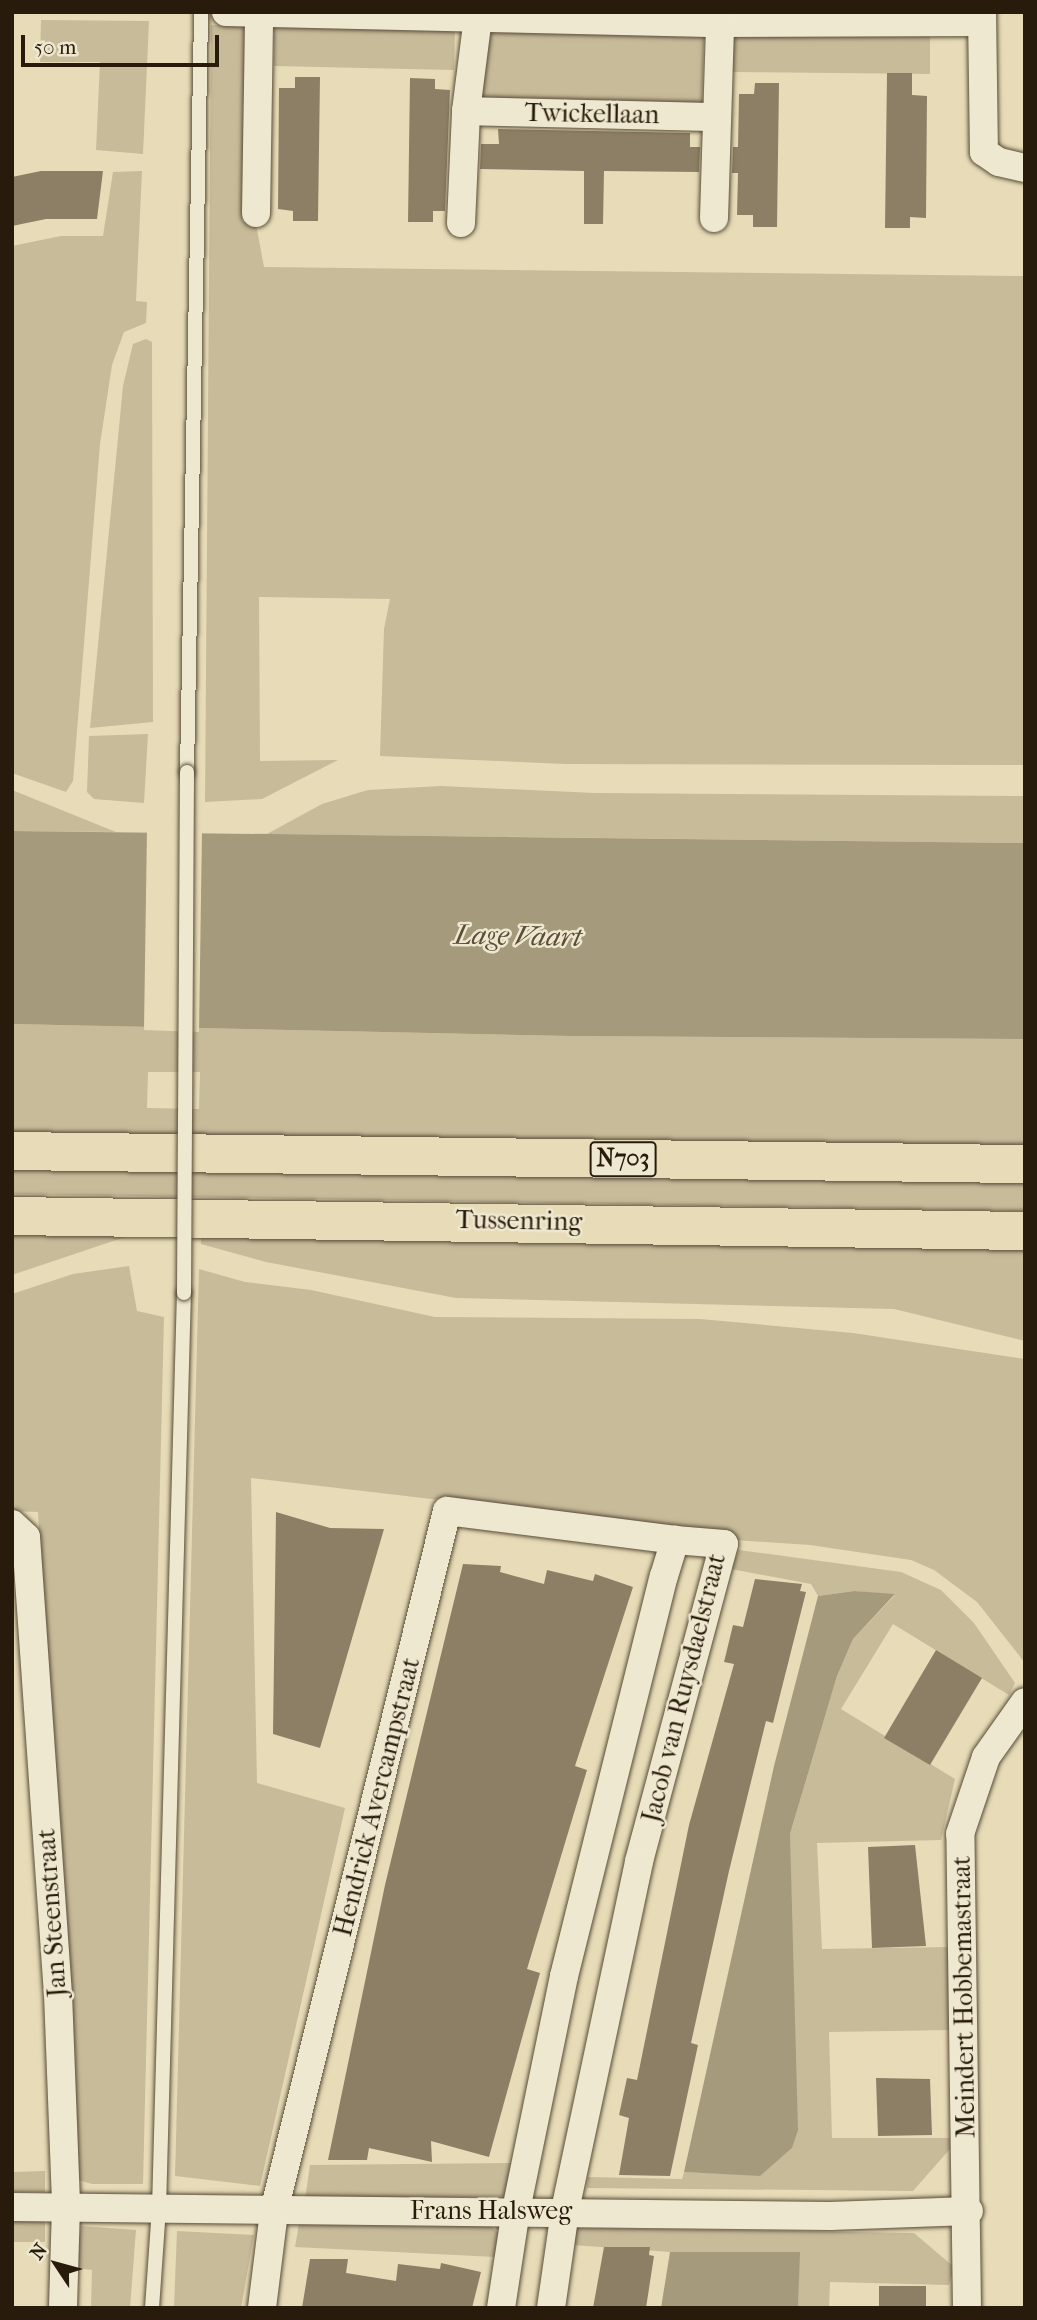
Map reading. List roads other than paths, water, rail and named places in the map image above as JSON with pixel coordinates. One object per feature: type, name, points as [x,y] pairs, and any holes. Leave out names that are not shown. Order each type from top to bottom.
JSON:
[{"type":"highway","name":"N703","points":[[12,1151],[1025,1164]]},
{"type":"highway","name":"Tussenring","points":[[12,1216],[1025,1231]]},
{"type":"street","points":[[226,12],[258,16],[478,17],[720,23],[982,17],[984,152],[999,162],[1025,168]]},
{"type":"street","points":[[256,213],[258,16]]},
{"type":"street","points":[[461,223],[466,111],[478,17]]},
{"type":"street","points":[[714,218],[720,23]]},
{"type":"street","name":"Twickellaan","points":[[466,111],[717,117]]},
{"type":"street","name":"Hendrick Avercampstraat","points":[[261,2308],[274,2211],[447,1511],[675,1540]]},
{"type":"street","name":"Jan Steenstraat","points":[[12,1524],[26,1537],[58,1994],[65,2206],[63,2308]]},
{"type":"street","name":"Jacob van Ruysdaelstraat","points":[[501,2308],[516,2210],[593,1851],[675,1540],[724,1544],[639,1862],[565,2211],[551,2308]]},
{"type":"street","name":"Meindert Hobbemastraat","points":[[967,2308],[969,2211],[960,1834],[986,1757],[1025,1702]]},
{"type":"street","points":[[593,1851],[639,1862]]},
{"type":"street","name":"Frans Halsweg","points":[[12,2207],[274,2211],[516,2210],[830,2216],[969,2211]]},
{"type":"lane","points":[[152,2308],[159,2209],[184,1293],[187,772],[201,12]]},
{"type":"water","name":"Lage Vaart","points":[[12,831],[1025,843],[1025,1039],[570,1036],[12,1024]]},
{"type":"water","points":[[854,1591],[895,1594],[853,1639],[837,1676],[790,1834],[798,2130],[792,2148],[760,2176],[684,2172],[774,1766],[818,1596]]},
{"type":"water","points":[[670,2252],[800,2252],[798,2308],[661,2308]]}]
